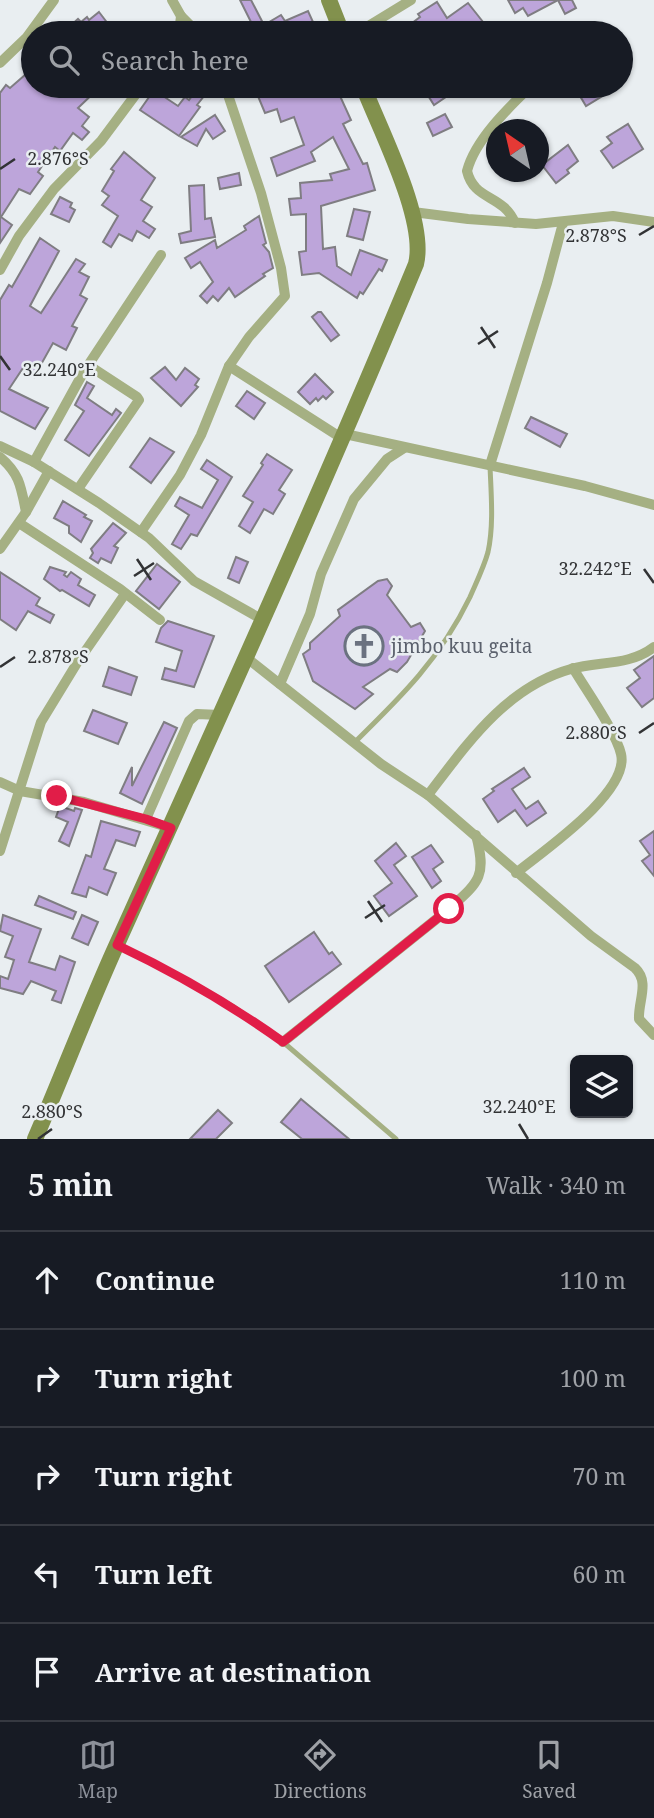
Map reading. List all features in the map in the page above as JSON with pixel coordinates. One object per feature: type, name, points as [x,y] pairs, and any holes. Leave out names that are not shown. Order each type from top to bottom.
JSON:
[{"type":"street","points":[[39,21],[54,0]]},
{"type":"street","points":[[172,0],[186,21]]},
{"type":"street","points":[[329,0],[337,21]]},
{"type":"street","points":[[377,21],[411,0]]},
{"type":"street","points":[[180,21],[181,16]]},
{"type":"street","points":[[0,63],[21,43]]},
{"type":"street","points":[[0,270],[19,236],[54,189],[102,141],[133,98]]},
{"type":"street","points":[[141,532],[180,475],[201,435],[229,366],[249,337],[282,303],[286,291],[261,193],[229,98]]},
{"type":"street","points":[[35,1139],[117,945],[344,437],[416,264],[419,240],[413,212],[368,98]]},
{"type":"street","points":[[515,223],[503,204],[472,185],[467,172],[475,154],[500,118],[519,98]]},
{"type":"street","points":[[413,212],[515,223],[563,223],[613,216],[654,222]]},
{"type":"street","points":[[490,465],[563,223]]},
{"type":"street","points":[[34,462],[88,365],[161,255]]},
{"type":"street","points":[[78,489],[139,400],[88,365]]},
{"type":"street","points":[[229,366],[344,437],[490,465],[585,486],[654,505]]},
{"type":"street","points":[[0,446],[34,462],[78,489],[141,532],[194,581],[263,620]]},
{"type":"street","points":[[280,684],[310,614],[321,574],[354,499],[387,459],[404,448]]},
{"type":"street","points":[[0,457],[13,468],[19,479],[26,512]]},
{"type":"street","points":[[0,549],[26,512],[49,471]]},
{"type":"street","points":[[19,523],[160,620]]},
{"type":"street","points":[[0,852],[41,722],[77,663],[125,594]]},
{"type":"street","points":[[428,795],[483,725],[501,708],[536,683],[573,668],[636,659],[654,648]]},
{"type":"street","points":[[247,658],[354,743],[428,795],[591,936],[640,973],[643,982],[639,1019],[654,1035]]},
{"type":"street","points":[[516,873],[597,806],[620,771],[622,756],[617,741],[573,668]]},
{"type":"street","points":[[146,819],[189,720],[194,715],[220,715]]},
{"type":"street","points":[[0,782],[20,790],[84,802],[171,828]]},
{"type":"street","points":[[283,1042],[472,888],[482,871],[476,835]]},
{"type":"lane","points":[[354,743],[411,688],[434,659],[458,621],[488,551],[491,521],[490,465]]},
{"type":"lane","points":[[117,945],[234,1007],[283,1042],[396,1139]]},
{"type":"building","points":[[240,0],[251,0],[262,21],[250,21]]},
{"type":"building","points":[[508,0],[558,0],[528,16],[523,8],[515,13]]},
{"type":"building","points":[[558,0],[572,0],[576,8],[565,14]]},
{"type":"building","points":[[437,2],[447,18],[468,3],[482,21],[415,21],[420,17],[418,14]]},
{"type":"building","points":[[308,11],[313,21],[285,21]]},
{"type":"building","points":[[99,12],[106,21],[82,21],[87,17],[89,20]]},
{"type":"building","points":[[281,15],[285,21],[271,21]]},
{"type":"building","points":[[21,78],[21,98],[88,98],[78,108],[89,117],[82,126],[89,132],[82,140],[73,133],[60,151],[55,147],[38,172],[43,176],[30,194],[19,189],[1,217],[12,225],[0,243],[0,93],[6,85],[10,88]]},
{"type":"building","points":[[148,98],[166,98],[178,106],[184,98],[202,98],[197,105],[200,107],[179,136],[140,110]]},
{"type":"building","points":[[259,98],[341,98],[351,120],[343,124],[363,164],[367,163],[375,190],[321,206],[323,249],[335,247],[337,266],[351,275],[360,250],[387,260],[382,271],[379,269],[363,294],[360,292],[357,298],[319,273],[302,275],[299,252],[306,251],[306,214],[291,215],[289,199],[301,198],[300,183],[332,180],[330,174],[349,169],[333,137],[311,152],[315,161],[277,176],[271,158],[304,145],[294,117],[281,122],[277,109],[265,113]]},
{"type":"building","points":[[430,98],[444,98],[434,105]]},
{"type":"building","points":[[581,98],[599,98],[586,106]]},
{"type":"building","points":[[445,114],[452,127],[433,136],[427,123]]},
{"type":"building","points":[[215,115],[225,131],[213,139],[206,129],[197,146],[181,137]]},
{"type":"building","points":[[628,124],[643,149],[613,168],[601,151],[612,143],[607,137]]},
{"type":"building","points":[[568,145],[578,161],[567,170],[569,173],[556,183],[549,174],[549,160]]},
{"type":"building","points":[[124,152],[155,178],[141,200],[152,207],[143,221],[155,229],[149,238],[137,231],[132,241],[119,234],[111,247],[103,242],[118,216],[102,205],[109,196],[102,191],[114,171],[111,169]]},
{"type":"building","points":[[239,173],[241,185],[220,189],[218,178]]},
{"type":"building","points":[[204,185],[205,219],[211,218],[215,237],[181,243],[179,234],[191,231],[189,186]]},
{"type":"building","points":[[60,197],[72,203],[70,207],[75,210],[69,222],[51,214]]},
{"type":"building","points":[[354,209],[370,212],[363,240],[347,236]]},
{"type":"building","points":[[259,216],[266,243],[263,245],[269,252],[273,268],[235,297],[229,288],[218,301],[213,296],[207,303],[200,296],[213,282],[200,262],[191,268],[185,258],[215,240],[217,248],[246,230],[244,226]]},
{"type":"building","points":[[40,238],[59,251],[30,306],[41,313],[76,259],[85,264],[79,272],[89,277],[80,295],[87,299],[72,326],[77,328],[66,350],[53,343],[34,377],[23,368],[9,389],[48,408],[35,429],[0,411],[0,300],[9,285],[12,287]]},
{"type":"building","points":[[321,312],[339,335],[331,341],[312,317]]},
{"type":"building","points":[[165,367],[176,380],[185,368],[199,379],[195,385],[198,387],[181,406],[151,378]]},
{"type":"building","points":[[315,374],[333,392],[326,399],[323,396],[318,401],[316,398],[310,404],[298,392]]},
{"type":"building","points":[[87,382],[94,386],[87,398],[112,415],[116,409],[121,413],[89,456],[65,440],[84,411],[75,405]]},
{"type":"building","points":[[247,391],[265,403],[254,419],[236,406]]},
{"type":"building","points":[[531,417],[567,434],[560,447],[525,428]]},
{"type":"building","points":[[150,438],[174,452],[151,483],[130,467]]},
{"type":"building","points":[[267,454],[292,470],[279,490],[285,494],[273,514],[264,509],[250,533],[239,526],[253,502],[243,496]]},
{"type":"building","points":[[207,460],[232,477],[197,536],[191,534],[181,549],[172,544],[189,515],[175,506],[180,497],[202,508],[218,480],[201,469]]},
{"type":"building","points":[[63,501],[92,521],[81,542],[69,533],[69,526],[54,518]]},
{"type":"building","points":[[113,523],[126,533],[114,546],[118,548],[111,563],[101,558],[98,563],[90,558],[93,553],[91,549]]},
{"type":"building","points":[[236,557],[248,562],[239,583],[228,578]]},
{"type":"building","points":[[157,564],[180,582],[159,609],[136,591]]},
{"type":"building","points":[[50,567],[66,572],[64,575],[67,577],[71,572],[81,579],[78,585],[95,595],[89,606],[44,579]]},
{"type":"building","points":[[0,572],[40,598],[36,605],[54,615],[50,623],[28,611],[16,630],[0,619]]},
{"type":"building","name":"jimbo kuu geita","points":[[387,579],[392,586],[387,595],[411,627],[420,623],[425,631],[407,662],[397,672],[390,669],[363,687],[373,694],[355,709],[313,681],[303,654],[310,649],[310,643],[340,616],[338,610],[378,581]]},
{"type":"building","points":[[168,621],[214,636],[194,687],[162,679],[165,668],[176,671],[182,651],[156,642],[161,628]]},
{"type":"building","points":[[654,656],[654,698],[642,707],[627,688],[640,678],[634,670]]},
{"type":"building","points":[[109,667],[137,677],[131,695],[103,686]]},
{"type":"building","points":[[93,710],[127,723],[118,744],[84,731]]},
{"type":"building","points":[[164,722],[177,728],[142,804],[120,793],[132,767],[132,786]]},
{"type":"building","points":[[524,768],[530,777],[512,789],[526,809],[538,801],[546,813],[527,826],[515,810],[498,822],[483,799],[494,791],[492,789]]},
{"type":"building","points":[[60,806],[74,811],[75,808],[82,810],[69,846],[59,841],[68,822],[56,817]]},
{"type":"building","points":[[101,821],[140,832],[135,846],[116,840],[104,869],[116,873],[107,895],[89,887],[86,897],[72,893],[86,855],[91,857]]},
{"type":"building","points":[[654,831],[654,876],[642,861],[650,855],[640,841]]},
{"type":"building","points":[[396,843],[406,856],[394,865],[417,896],[389,916],[374,896],[392,883],[375,861]]},
{"type":"building","points":[[431,845],[443,862],[433,869],[441,881],[432,888],[412,857]]},
{"type":"building","points":[[39,896],[76,912],[73,919],[35,905]]},
{"type":"building","points":[[3,915],[41,929],[29,962],[55,970],[60,956],[75,962],[61,1003],[52,1000],[56,991],[31,981],[23,994],[0,988],[0,976],[8,979],[14,960],[5,957],[13,936],[0,931]]},
{"type":"building","points":[[82,915],[98,922],[88,945],[72,938]]},
{"type":"building","points":[[314,932],[329,954],[332,952],[341,964],[289,1002],[265,966]]},
{"type":"building","points":[[301,1099],[349,1139],[302,1139],[281,1122]]},
{"type":"building","points":[[218,1110],[232,1123],[216,1139],[190,1139]]},
{"type":"place","name":"jimbo kuu geita","points":[[364,646]]},
{"type":"route","points":[[57,796],[171,828],[117,945],[234,1007],[283,1042],[449,909]]}]
